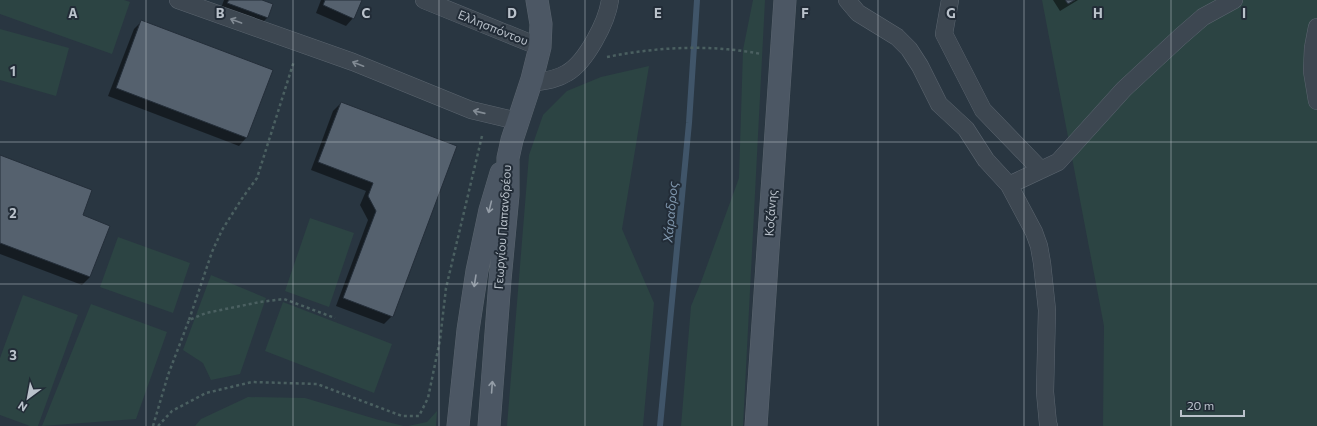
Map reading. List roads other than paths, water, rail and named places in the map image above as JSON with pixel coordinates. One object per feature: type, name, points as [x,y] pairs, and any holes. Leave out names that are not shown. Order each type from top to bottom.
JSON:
[{"type":"main road","points":[[508,158],[517,121],[531,83],[540,47],[541,24],[537,0]]},
{"type":"main road","name":"Κοζάνης","points":[[756,426],[785,0]]},
{"type":"main road","name":"Γεωργίου Παπανδρέου","points":[[458,426],[472,304],[481,250],[493,195],[498,178],[508,158]]},
{"type":"main road","name":"Γεωργίου Παπανδρέου","points":[[489,426],[500,272],[508,195],[508,158]]},
{"type":"street","points":[[178,0],[354,62],[471,110],[517,121]]},
{"type":"street","name":"Ελλησπόντου","points":[[424,0],[540,47]]},
{"type":"street","points":[[531,83],[544,81],[565,74],[581,60],[594,41],[607,12],[610,0]]},
{"type":"street","points":[[847,0],[858,13],[897,37],[909,49],[920,66],[939,104],[966,129],[986,160],[1009,185],[1034,232],[1039,246],[1042,263],[1047,310],[1045,392],[1049,426]]},
{"type":"street","points":[[950,0],[944,34],[982,110],[1041,170]]},
{"type":"street","points":[[1009,185],[1058,162],[1124,89],[1180,37],[1203,17],[1234,0]]},
{"type":"street","points":[[1317,27],[1313,48],[1312,71],[1317,101]]},
{"type":"waterway","name":"Χάραδρος","points":[[660,426],[689,123],[697,0]]}]
